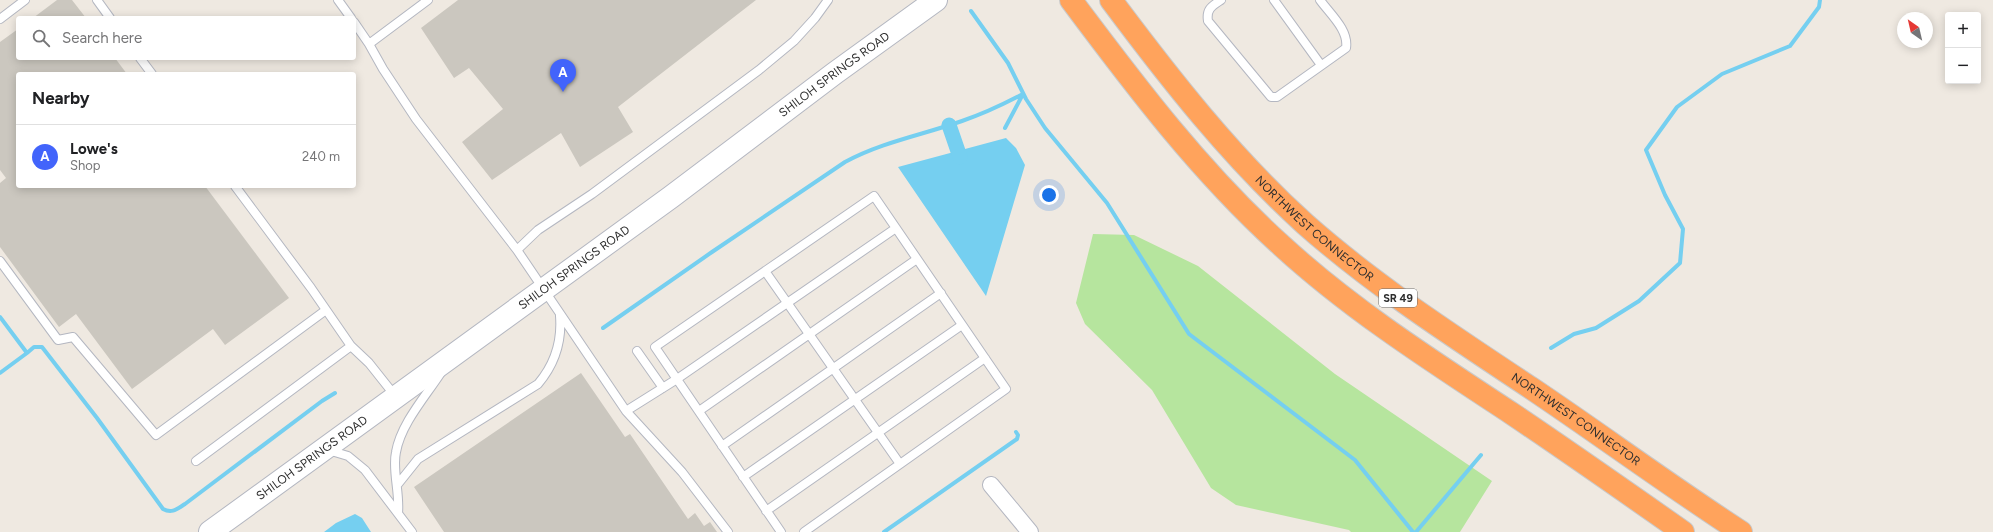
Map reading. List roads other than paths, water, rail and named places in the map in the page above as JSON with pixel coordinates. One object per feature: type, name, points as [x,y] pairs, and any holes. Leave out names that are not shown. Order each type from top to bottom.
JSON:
[{"type":"highway","name":"SR 49","points":[[1071,0],[1146,100],[1208,173],[1283,247],[1357,308],[1435,364],[1510,413],[1684,532]]},
{"type":"highway","name":"NORTHWEST CONNECTOR","points":[[1111,0],[1171,79],[1231,151],[1305,224],[1377,283],[1740,532]]},
{"type":"street","name":"SHILOH SPRINGS ROAD","points":[[220,527],[936,0]]},
{"type":"street","points":[[991,485],[1030,532]]},
{"type":"lane","points":[[0,19],[25,0]]},
{"type":"lane","points":[[97,0],[109,16]]},
{"type":"lane","points":[[338,0],[350,16]]},
{"type":"lane","points":[[369,44],[428,0]]},
{"type":"lane","points":[[517,250],[538,230],[592,194],[759,70],[794,41],[815,18],[828,0]]},
{"type":"lane","points":[[1221,0],[1209,8],[1207,14],[1208,21],[1271,97],[1277,97],[1346,48],[1347,41],[1345,34],[1320,0]]},
{"type":"lane","points":[[1274,0],[1321,65]]},
{"type":"lane","points":[[356,25],[416,119],[517,250],[626,411],[682,472],[728,532]]},
{"type":"lane","points":[[142,60],[150,72]]},
{"type":"lane","points":[[236,188],[351,346],[369,363],[396,398]]},
{"type":"lane","points":[[780,532],[655,347],[874,196],[1006,389],[804,532]]},
{"type":"lane","points":[[626,411],[677,379],[896,228]]},
{"type":"lane","points":[[699,411],[917,259]]},
{"type":"lane","points":[[0,261],[58,340],[74,337],[156,435],[326,310]]},
{"type":"lane","points":[[765,271],[900,464]]},
{"type":"lane","points":[[722,446],[941,293]]},
{"type":"lane","points":[[398,484],[418,459],[538,384],[546,374],[556,353],[561,330],[560,315]]},
{"type":"lane","points":[[743,477],[962,325]]},
{"type":"lane","points":[[196,461],[351,346]]},
{"type":"lane","points":[[637,351],[663,388]]},
{"type":"lane","points":[[398,513],[398,484],[395,466],[396,452],[401,437],[408,422],[452,357]]},
{"type":"lane","points":[[766,511],[879,434],[985,358]]},
{"type":"lane","points":[[326,449],[348,456],[365,470],[412,532]]},
{"type":"water","points":[[1006,138],[1016,148],[1025,165],[986,296],[898,167]]},
{"type":"water","points":[[355,514],[362,518],[371,532],[324,532],[336,523]]},
{"type":"waterway","points":[[1551,348],[1574,334],[1596,328],[1639,301],[1680,263],[1683,229],[1665,195],[1646,150],[1677,107],[1722,74],[1790,46],[1819,7],[1820,0]]},
{"type":"waterway","points":[[971,11],[1008,63],[1026,99],[1045,128],[1107,203],[1189,334],[1355,460],[1413,532]]},
{"type":"waterway","points":[[1005,128],[1023,94]]},
{"type":"waterway","points":[[603,328],[845,162],[873,149],[970,118],[993,109],[1023,94]]},
{"type":"waterway","points":[[949,125],[960,157]]},
{"type":"waterway","points":[[0,317],[27,353],[34,347],[42,347],[97,418],[163,509],[169,511],[185,504],[322,401],[335,393]]},
{"type":"waterway","points":[[0,373],[27,353]]},
{"type":"waterway","points":[[884,532],[1017,439],[1018,435],[1016,432]]},
{"type":"waterway","points":[[1416,532],[1481,455]]},
{"type":"place","name":"Lowe's","points":[[563,92]]}]
